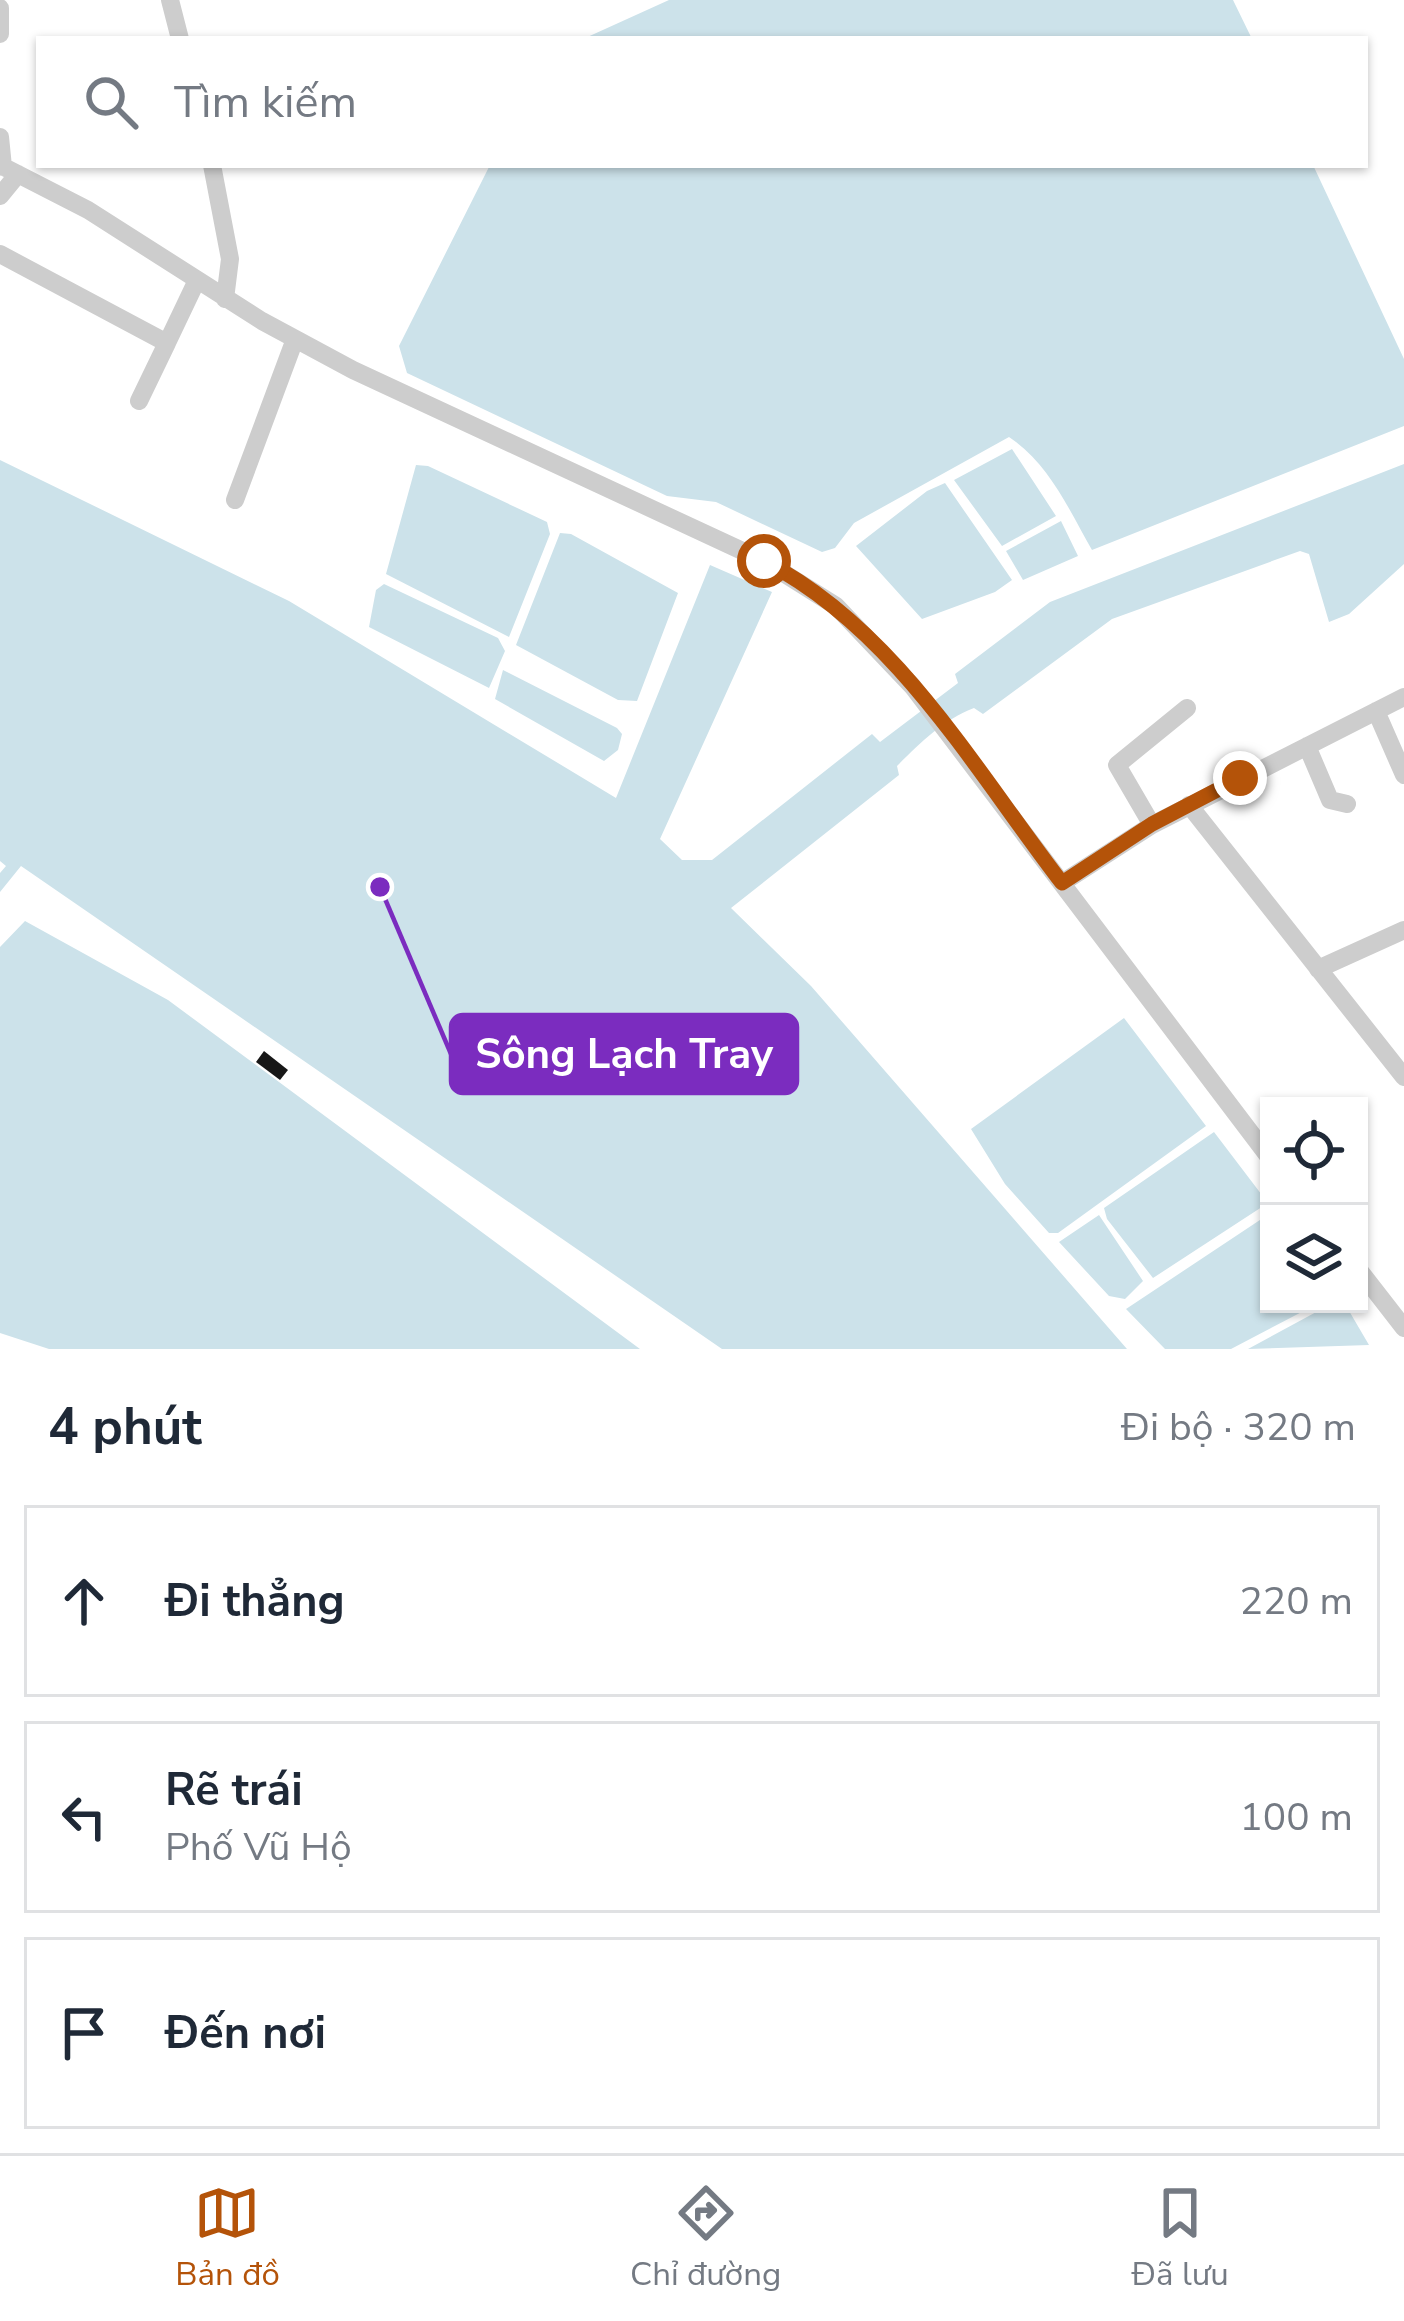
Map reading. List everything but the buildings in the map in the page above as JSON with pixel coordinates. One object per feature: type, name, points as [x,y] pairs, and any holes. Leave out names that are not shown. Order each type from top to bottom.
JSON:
[{"type":"street","points":[[170,0],[179,36]]},
{"type":"street","points":[[0,8],[0,34]]},
{"type":"street","points":[[0,137],[7,168],[0,196]]},
{"type":"street","points":[[7,168],[88,210],[295,339],[417,402],[801,579],[861,628],[913,687],[1260,1145]]},
{"type":"street","points":[[213,168],[230,260],[225,299]]},
{"type":"street","points":[[0,254],[167,343]]},
{"type":"street","points":[[139,401],[197,280]]},
{"type":"street","points":[[235,500],[295,339]]},
{"type":"street","points":[[1062,883],[1154,824],[1404,697]]},
{"type":"street","points":[[1154,824],[1117,765],[1187,708]]},
{"type":"street","points":[[1376,711],[1404,775]]},
{"type":"street","points":[[1307,746],[1330,800],[1347,804]]},
{"type":"street","points":[[1184,808],[1404,1078]]},
{"type":"street","points":[[1318,969],[1404,930]]},
{"type":"street","points":[[1368,1282],[1404,1328]]},
{"type":"water","points":[[669,0],[1233,0],[1251,36],[590,36]]},
{"type":"water","points":[[488,168],[1314,168],[1404,359],[1404,426],[1092,550],[1047,474],[1009,437],[854,523],[835,548],[822,552],[716,502],[667,496],[407,373],[399,346]]},
{"type":"water","points":[[1012,449],[1056,516],[1002,546],[954,480]]},
{"type":"water","points":[[0,460],[289,601],[616,798],[710,565],[772,592],[660,839],[682,860],[712,860],[872,734],[880,742],[958,683],[955,674],[1050,602],[1404,464],[1404,564],[1349,614],[1329,622],[1309,554],[1300,551],[1112,619],[983,714],[974,708],[942,726],[897,766],[899,775],[731,908],[811,986],[1127,1349],[722,1349],[21,866],[0,892],[0,873],[6,866],[0,861]]},
{"type":"water","points":[[416,465],[428,466],[547,522],[550,534],[509,637],[386,574]]},
{"type":"water","points":[[945,483],[1012,580],[995,592],[922,619],[856,546],[927,491]]},
{"type":"water","points":[[1061,521],[1078,556],[1023,580],[1006,551]]},
{"type":"water","points":[[560,533],[571,534],[678,593],[637,701],[618,700],[516,645]]},
{"type":"water","points":[[384,584],[498,638],[505,651],[489,688],[369,627],[376,590]]},
{"type":"water","points":[[503,670],[617,728],[622,734],[618,750],[604,761],[495,699]]},
{"type":"water","points":[[25,921],[168,1000],[640,1349],[49,1349],[0,1333],[0,947]]},
{"type":"water","points":[[1124,1018],[1206,1126],[1058,1233],[1049,1233],[1005,1184],[971,1129]]},
{"type":"water","points":[[1214,1132],[1260,1192],[1260,1208],[1153,1278],[1107,1219],[1104,1208]]},
{"type":"water","points":[[1099,1215],[1143,1281],[1125,1299],[1109,1296],[1059,1242]]},
{"type":"water","points":[[1260,1220],[1260,1313],[1300,1313],[1231,1349],[1165,1349],[1126,1309]]},
{"type":"water","points":[[1314,1313],[1350,1313],[1369,1345],[1248,1349]]},
{"type":"place","name":"Sông Lạch Tray","points":[[380,887]]},
{"type":"route","points":[[764,561],[801,579],[861,628],[913,687],[1062,883],[1152,824],[1240,778]]}]
